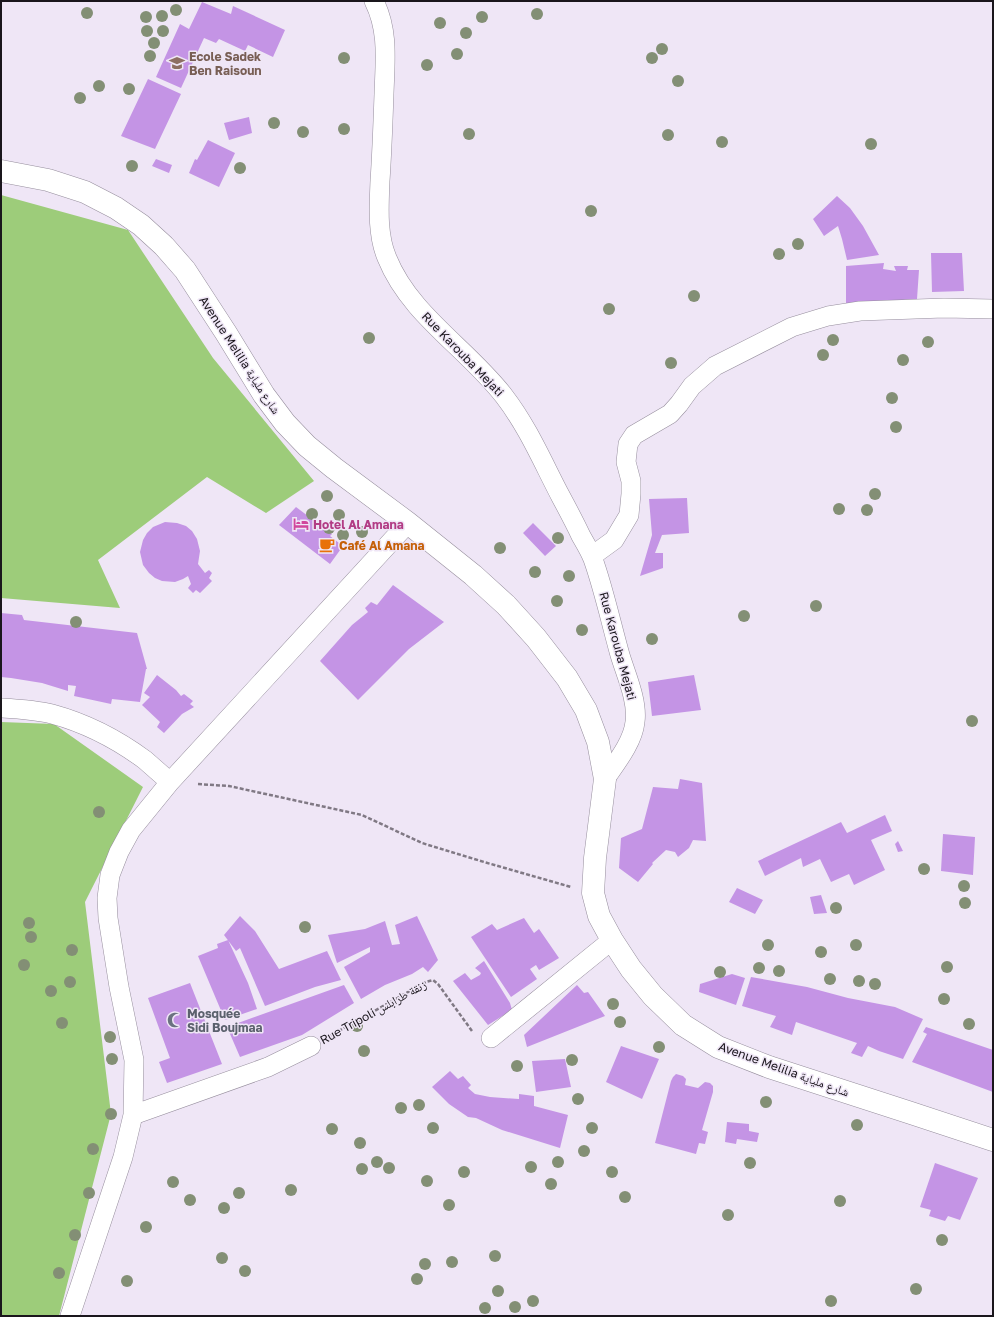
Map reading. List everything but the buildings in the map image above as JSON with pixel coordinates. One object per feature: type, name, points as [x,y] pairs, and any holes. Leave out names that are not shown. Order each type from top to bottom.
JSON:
[{"type":"street","name":"Rue Karouba Mejati","points":[[374,1],[380,14],[386,43],[379,207],[381,235],[386,256],[395,275],[408,295],[428,318],[482,370],[504,396],[521,420],[592,556],[634,704],[636,721],[633,733],[621,756],[604,779]]},
{"type":"street","name":"Avenue Melilia شارع ملياية","points":[[1,171],[48,180],[85,192],[116,208],[141,225],[164,246],[185,270],[264,395],[285,423],[307,446],[334,468],[408,523],[473,575],[506,605],[536,638],[567,678],[586,710],[598,742],[604,779],[594,858],[593,893],[599,916],[612,940],[631,969],[653,996],[683,1025],[718,1047],[769,1067],[912,1112],[993,1140]]},
{"type":"street","points":[[592,556],[614,540],[629,515],[631,481],[626,462],[628,444],[634,435],[670,414],[692,386],[715,366],[792,327],[828,316],[860,311],[944,308],[993,309]]},
{"type":"street","points":[[70,1316],[123,1157],[134,1115],[134,1060],[119,987],[108,918],[107,898],[110,875],[119,852],[131,830],[172,780],[408,523]]},
{"type":"street","points":[[1,708],[52,714],[100,732],[172,780]]},
{"type":"street","points":[[491,1038],[612,940]]},
{"type":"street","name":"Rue Tripoli زنقة طرابلس","points":[[134,1115],[268,1067],[311,1046]]},
{"type":"path","points":[[172,780],[229,786],[362,815],[406,836],[441,850],[593,893]]},
{"type":"path","name":"Rue Tripoli زنقة طرابلس","points":[[311,1046],[432,980],[438,984],[473,1033],[486,1040],[491,1038]]},
{"type":"green space","points":[[1,195],[128,230],[213,358],[314,481],[266,513],[207,477],[98,560],[120,608],[1,598]]},
{"type":"green space","points":[[1,722],[54,724],[143,787],[85,902],[111,1114],[59,1316],[1,1316]]},
{"type":"place","name":"Ecole Sadek Ben Raisoun","points":[[177,63]]},
{"type":"place","name":"Hotel Al Amana","points":[[301,524]]},
{"type":"place","name":"Café Al Amana","points":[[327,545]]},
{"type":"place","name":"Mosquée Sidi Boujmaa","points":[[175,1020]]}]
